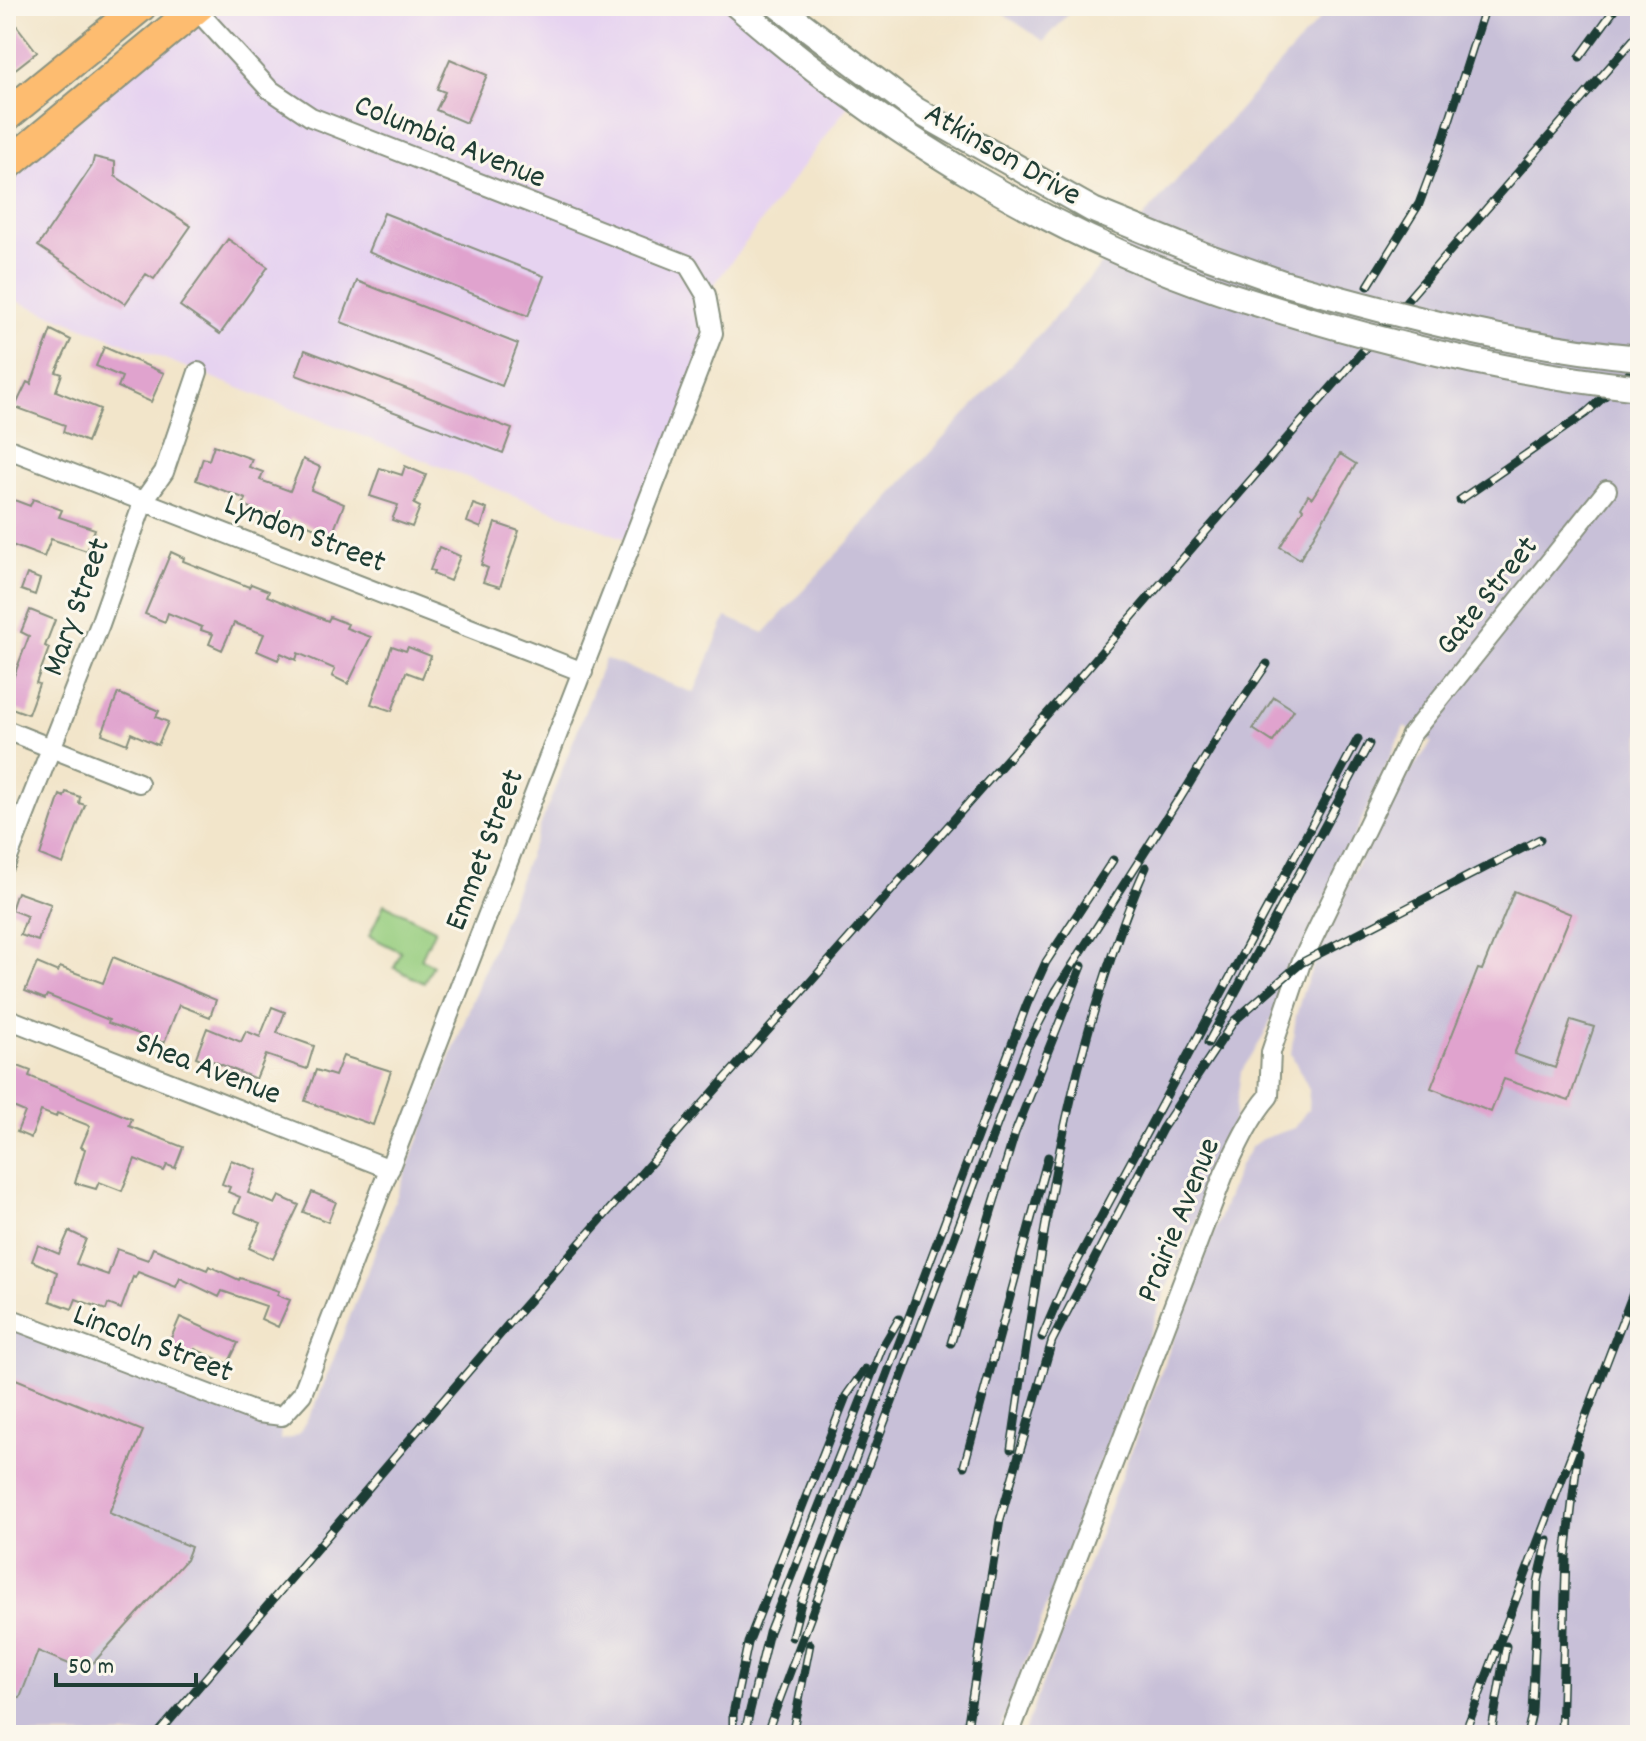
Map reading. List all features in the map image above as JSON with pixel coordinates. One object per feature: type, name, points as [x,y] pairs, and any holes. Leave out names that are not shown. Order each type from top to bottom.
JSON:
[{"type":"main road","points":[[6,116],[141,6]]},
{"type":"main road","points":[[6,166],[195,7]]},
{"type":"street","name":"Atkinson Drive","points":[[737,6],[810,68],[928,148],[1041,214],[1212,291],[1349,332],[1445,354],[1640,388]]},
{"type":"street","name":"Atkinson Drive","points":[[778,6],[916,110],[1081,203],[1204,255],[1283,283],[1403,316],[1533,344],[1640,358]]},
{"type":"street","name":"Columbia Avenue","points":[[195,7],[269,89],[311,117],[688,265],[706,295]]},
{"type":"street","name":"Emmet Street","points":[[282,1416],[302,1394],[713,333],[706,295]]},
{"type":"street","name":"Mary Street","points":[[6,863],[53,748],[144,500],[164,472],[198,372]]},
{"type":"street","name":"Lyndon Street","points":[[6,448],[583,672]]},
{"type":"street","name":"Gate Street","points":[[1411,735],[1607,490]]},
{"type":"street","points":[[6,730],[139,783]]},
{"type":"street","name":"Prairie Avenue","points":[[1009,1735],[1224,1174],[1242,1136],[1269,1096],[1271,1052],[1301,963],[1411,735]]},
{"type":"street","name":"Shea Avenue","points":[[6,1018],[390,1169]]},
{"type":"street","name":"Lincoln Street","points":[[6,1317],[258,1413],[282,1416]]},
{"type":"shaded area","points":[[199,6],[737,6],[854,98],[707,294],[713,333],[633,542],[6,297],[6,166]]},
{"type":"shaded area","points":[[991,6],[1076,6],[1044,41]]},
{"type":"shaded area","points":[[1331,6],[1640,6],[1640,1735],[1023,1735],[1239,1167],[1252,1146],[1262,1139],[1294,1128],[1308,1109],[1309,1089],[1291,1054],[1296,1016],[1334,912],[1370,839],[1394,794],[1432,742],[1404,727],[1263,1037],[1241,1072],[1232,1135],[1167,1287],[998,1735],[6,1735],[6,1317],[282,1416],[280,1440],[299,1433],[316,1404],[605,659],[694,693],[726,617],[764,633],[1055,317]]},
{"type":"green space","points":[[384,904],[435,929],[421,959],[433,965],[424,983],[394,968],[401,952],[369,936]]},
{"type":"building","points":[[6,12],[37,52],[14,70],[6,59]]},
{"type":"building","points":[[450,59],[487,75],[466,123],[436,110],[445,92],[437,89]]},
{"type":"building","points":[[94,157],[115,162],[115,176],[191,226],[154,279],[146,274],[125,304],[38,246],[92,166]]},
{"type":"building","points":[[384,213],[544,276],[528,316],[368,252]]},
{"type":"building","points":[[228,239],[268,267],[220,334],[180,306]]},
{"type":"building","points":[[357,281],[518,344],[502,386],[341,322]]},
{"type":"building","points":[[51,330],[71,340],[56,372],[62,374],[56,391],[100,409],[87,442],[63,432],[65,425],[15,407],[27,382],[31,384]]},
{"type":"building","points":[[104,347],[164,373],[151,402],[118,387],[122,377],[96,366]]},
{"type":"building","points":[[305,350],[512,429],[503,453],[296,375]]},
{"type":"building","points":[[214,445],[252,459],[249,467],[263,472],[260,480],[290,491],[303,459],[320,467],[311,490],[344,504],[332,535],[291,518],[286,525],[272,520],[273,516],[243,505],[246,499],[196,480],[203,458],[209,460]]},
{"type":"building","points":[[1340,454],[1356,464],[1300,559],[1280,547],[1308,495],[1312,498]]},
{"type":"building","points":[[405,466],[426,475],[414,504],[420,507],[412,527],[392,520],[398,505],[370,496],[380,468],[402,475]]},
{"type":"building","points":[[6,497],[30,506],[33,499],[62,510],[59,517],[95,529],[87,551],[51,539],[44,557],[6,543]]},
{"type":"building","points":[[473,504],[487,509],[481,528],[467,522]]},
{"type":"building","points":[[495,523],[519,531],[500,587],[483,582],[488,568],[481,565]]},
{"type":"building","points":[[439,547],[460,556],[450,581],[430,570]]},
{"type":"building","points":[[171,552],[184,558],[183,561],[249,587],[251,584],[269,591],[267,596],[328,621],[330,617],[348,624],[346,628],[371,637],[348,684],[332,676],[335,669],[298,653],[296,660],[281,653],[278,660],[257,651],[264,634],[234,623],[222,650],[209,644],[213,634],[201,630],[202,627],[168,613],[165,622],[145,614]]},
{"type":"building","points":[[27,574],[40,579],[35,595],[21,590]]},
{"type":"building","points":[[30,610],[55,620],[45,646],[49,648],[28,714],[6,706],[6,697],[29,636],[21,632]]},
{"type":"building","points":[[392,646],[406,651],[408,647],[431,656],[422,678],[406,672],[392,711],[371,704]]},
{"type":"building","points":[[118,693],[159,711],[156,717],[168,722],[158,745],[131,733],[127,744],[102,734]]},
{"type":"building","points":[[1274,697],[1294,710],[1273,742],[1253,729]]},
{"type":"building","points":[[66,792],[80,797],[79,803],[85,805],[63,864],[40,855],[60,795],[64,797]]},
{"type":"building","points":[[1514,891],[1571,914],[1514,1054],[1555,1068],[1571,1020],[1594,1027],[1569,1101],[1504,1079],[1491,1112],[1431,1088],[1478,969],[1482,970]]},
{"type":"building","points":[[17,892],[51,904],[38,941],[20,935],[27,916],[11,910]]},
{"type":"building","points":[[113,957],[216,1000],[210,1017],[179,1005],[164,1043],[108,1023],[109,1020],[47,995],[45,999],[25,991],[37,963],[58,972],[60,967],[103,983]]},
{"type":"building","points":[[272,1007],[285,1012],[277,1033],[314,1046],[307,1069],[266,1055],[256,1079],[196,1057],[207,1028],[241,1042],[246,1031],[260,1037]]},
{"type":"building","points":[[343,1056],[391,1071],[373,1125],[305,1101],[316,1070],[335,1076]]},
{"type":"building","points":[[10,1063],[31,1071],[29,1076],[132,1119],[129,1126],[183,1147],[175,1168],[167,1165],[164,1171],[135,1159],[122,1191],[99,1182],[96,1189],[75,1183],[85,1149],[81,1147],[90,1126],[57,1113],[56,1117],[41,1111],[31,1138],[17,1132],[25,1112],[6,1104],[6,1073]]},
{"type":"building","points":[[231,1160],[257,1170],[248,1193],[275,1204],[279,1196],[299,1205],[273,1259],[249,1248],[261,1223],[234,1212],[240,1197],[228,1192],[230,1187],[222,1184]]},
{"type":"building","points":[[312,1192],[336,1202],[328,1222],[303,1212]]},
{"type":"building","points":[[69,1231],[86,1239],[76,1264],[108,1275],[117,1249],[148,1260],[153,1248],[207,1270],[209,1266],[239,1280],[279,1291],[277,1295],[290,1300],[278,1327],[261,1319],[266,1306],[222,1291],[219,1297],[180,1278],[176,1287],[138,1272],[133,1277],[121,1309],[108,1304],[106,1310],[76,1299],[72,1309],[50,1301],[57,1272],[32,1261],[38,1245],[59,1254]]},
{"type":"building","points":[[180,1317],[238,1343],[228,1364],[195,1349],[192,1355],[168,1345]]},
{"type":"building","points":[[6,1375],[143,1431],[109,1513],[191,1547],[186,1560],[86,1671],[38,1651],[20,1698],[6,1692]]},
{"type":"railway","points":[[1368,286],[1419,204],[1486,6]]},
{"type":"railway","points":[[1580,57],[1617,6]]},
{"type":"railway","points":[[157,1735],[513,1319],[1085,671],[1640,32]]},
{"type":"railway","points":[[1460,500],[1586,413],[1640,364]]},
{"type":"railway","points":[[1178,802],[1267,664]]},
{"type":"railway","points":[[1042,1337],[1064,1286],[1358,739]]},
{"type":"railway","points":[[1208,1043],[1369,744]]},
{"type":"railway","points":[[766,1735],[1026,1048],[1056,991],[1183,792]]},
{"type":"railway","points":[[966,1735],[1000,1520],[1052,1341],[1162,1129],[1234,1021],[1301,963],[1540,839]]},
{"type":"railway","points":[[792,1637],[801,1603],[1027,1004],[1046,962],[1113,860]]},
{"type":"railway","points":[[1011,1449],[1047,1216],[1071,1100],[1107,971],[1146,867]]},
{"type":"railway","points":[[951,1343],[1015,1133],[1082,966]]},
{"type":"railway","points":[[964,1466],[1048,1157]]},
{"type":"railway","points":[[1464,1735],[1640,1275]]},
{"type":"railway","points":[[744,1735],[769,1632],[882,1348],[899,1319]]},
{"type":"railway","points":[[733,1735],[733,1714],[748,1643],[846,1396],[865,1369]]},
{"type":"railway","points":[[1561,1735],[1566,1556],[1578,1453]]},
{"type":"railway","points":[[1527,1735],[1532,1713],[1538,1582],[1548,1540]]},
{"type":"railway","points":[[792,1735],[810,1644]]},
{"type":"railway","points":[[1491,1735],[1506,1646]]}]
